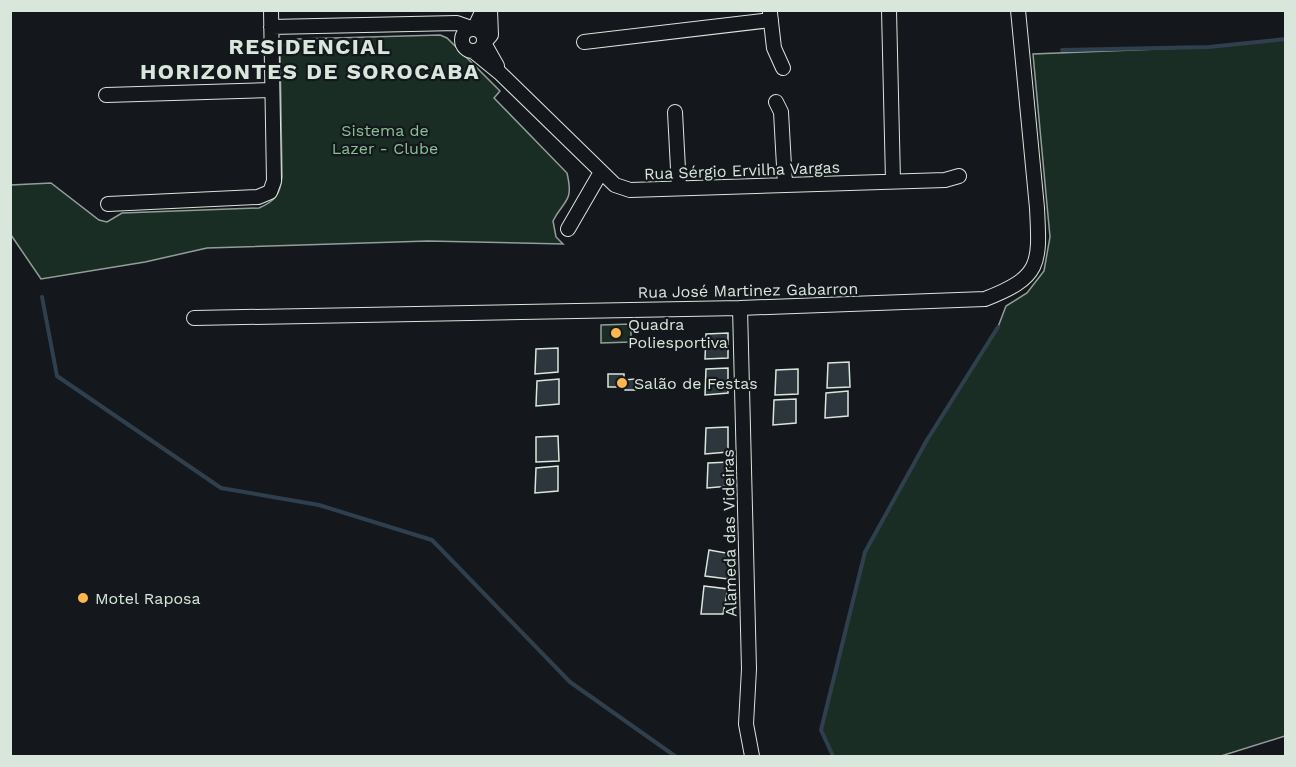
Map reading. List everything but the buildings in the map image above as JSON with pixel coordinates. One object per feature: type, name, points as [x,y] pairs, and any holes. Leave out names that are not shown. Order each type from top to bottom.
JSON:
[{"type":"street","points":[[108,204],[258,197],[270,192],[274,181],[271,10]]},
{"type":"street","points":[[381,10],[381,25]]},
{"type":"street","points":[[271,27],[457,23],[474,29],[483,10]]},
{"type":"street","points":[[473,46],[491,35],[490,10]]},
{"type":"street","points":[[889,10],[893,181]]},
{"type":"street","name":"Rua José Martinez Gabarron","points":[[194,318],[740,308],[985,299],[1015,287],[1026,278],[1036,265],[1039,239],[1018,10]]},
{"type":"street","points":[[584,42],[771,15],[774,48],[783,68]]},
{"type":"street","name":"Rua Sérgio Ervilha Vargas","points":[[438,23],[473,46],[615,185],[630,190],[945,180],[959,176]]},
{"type":"street","name":"Rua Sérgio Ervilha Vargas","points":[[473,46],[482,34],[474,29]]},
{"type":"street","points":[[106,95],[272,90]]},
{"type":"street","points":[[776,102],[781,112],[785,184]]},
{"type":"street","points":[[675,112],[679,188]]},
{"type":"street","points":[[568,229],[602,172]]},
{"type":"street","name":"Alameda das Videiras","points":[[740,308],[749,669],[746,724],[752,756]]},
{"type":"green space","name":"Sistema de Lazer - Clube","points":[[440,35],[447,38],[500,91],[494,98],[567,173],[569,196],[553,221],[556,237],[563,244],[428,241],[207,248],[145,262],[41,279],[11,235],[11,185],[51,183],[99,220],[107,222],[122,213],[259,208],[276,197],[281,183],[280,50],[288,41]]},
{"type":"green space","points":[[1285,39],[1285,736],[1221,756],[833,756],[821,730],[865,553],[927,440],[998,327],[1006,306],[1027,293],[1044,271],[1050,237],[1033,54],[1209,47]]},
{"type":"green space","name":"Quadra Poliesportiva","points":[[631,324],[631,342],[601,343],[601,325]]},
{"type":"waterway","points":[[1062,50],[1209,47],[1286,39]]},
{"type":"waterway","points":[[42,297],[57,376],[221,488],[319,505],[432,540],[570,682],[675,756]]},
{"type":"waterway","points":[[833,756],[821,730],[865,552],[927,440],[998,327]]},
{"type":"place","name":"Quadra Poliesportiva","points":[[616,333]]},
{"type":"place","name":"Salão de Festas","points":[[622,383]]},
{"type":"place","name":"Motel Raposa","points":[[83,598]]},
{"type":"district","name":"RESIDENCIAL HORIZONTES DE SOROCABA","points":[[310,58]]}]
